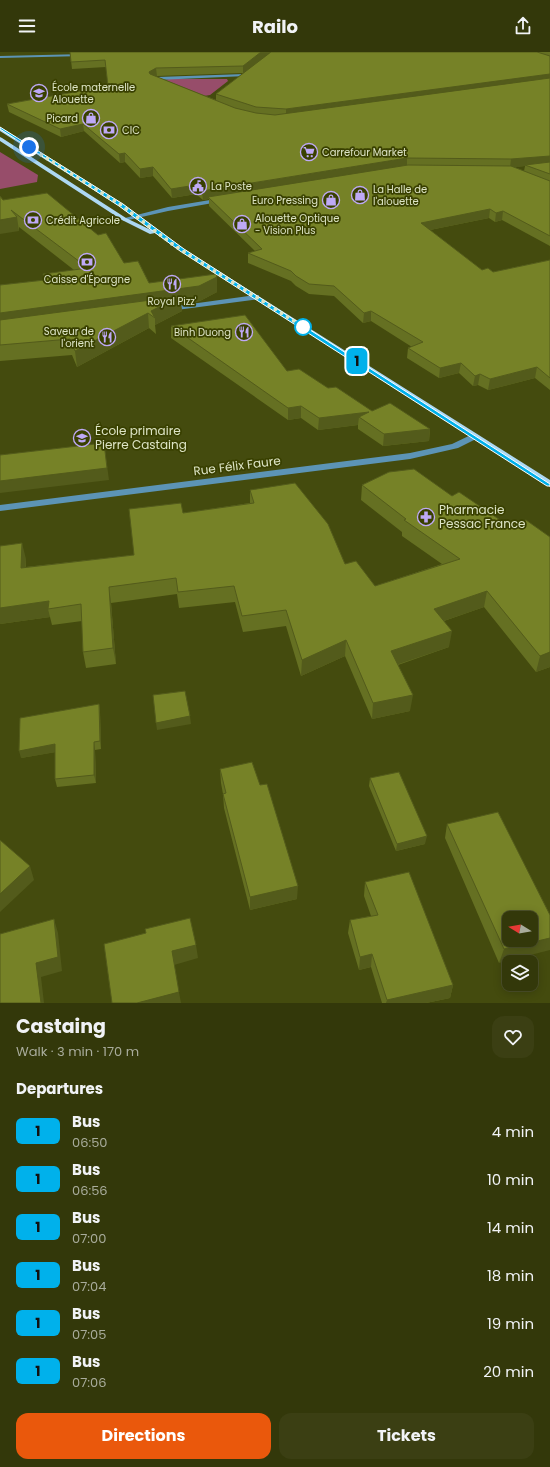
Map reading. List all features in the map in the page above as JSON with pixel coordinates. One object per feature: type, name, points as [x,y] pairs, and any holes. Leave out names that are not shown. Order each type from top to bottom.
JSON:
[{"type":"main road","points":[[0,128],[136,216],[171,243],[550,484]]},
{"type":"main road","points":[[0,139],[124,219],[171,243]]},
{"type":"street","points":[[0,57],[90,55]]},
{"type":"street","points":[[238,80],[250,71]]},
{"type":"street","points":[[167,86],[153,80],[157,78],[244,76]]},
{"type":"street","points":[[124,219],[168,209],[231,199]]},
{"type":"street","points":[[164,310],[256,297]]},
{"type":"street","name":"Rue Félix Faure","points":[[0,508],[410,456],[455,446],[475,436]]},
{"type":"shaded area","points":[[227,79],[228,81],[210,95],[204,96],[165,80]]},
{"type":"shaded area","points":[[0,152],[38,175],[37,182],[0,189]]},
{"type":"building","points":[[70,52],[261,52],[243,66],[156,68],[149,72],[150,74],[235,108],[256,113],[275,115],[550,78],[550,156],[511,159],[407,158],[202,191],[196,185],[171,189],[153,167],[140,169],[125,153],[119,154],[83,124],[60,129],[7,104],[108,86],[105,60],[71,62]]},
{"type":"building","points":[[271,52],[537,52],[550,56],[550,74],[286,109],[256,107],[216,94]]},
{"type":"building","points":[[550,162],[550,174],[525,165]]},
{"type":"building","points":[[408,165],[511,166],[550,181],[550,236],[503,211],[496,213],[490,209],[421,223],[482,270],[488,268],[493,272],[550,260],[550,378],[537,367],[490,379],[480,374],[475,376],[461,363],[440,368],[408,348],[423,342],[371,311],[364,313],[334,286],[309,284],[291,271],[248,253],[262,249],[208,197]]},
{"type":"building","points":[[47,193],[98,235],[106,233],[124,263],[138,261],[149,283],[216,274],[217,277],[199,286],[0,313],[0,285],[45,280],[43,274],[88,268],[11,210],[17,217],[0,220],[0,196],[3,200]]},
{"type":"building","points":[[181,296],[151,311],[155,318],[148,313],[75,351],[70,339],[0,345],[0,320]]},
{"type":"building","points":[[245,315],[287,371],[299,369],[328,388],[336,387],[372,411],[390,403],[430,429],[384,434],[359,417],[369,412],[319,418],[301,406],[288,408],[171,326]]},
{"type":"building","points":[[104,443],[107,468],[0,481],[0,455]]},
{"type":"building","points":[[414,469],[452,496],[459,492],[509,526],[526,520],[550,537],[550,652],[540,656],[487,591],[434,609],[452,631],[391,651],[413,695],[373,703],[346,640],[302,660],[286,610],[242,616],[234,586],[178,592],[176,578],[109,587],[113,648],[83,652],[81,604],[48,609],[49,601],[0,608],[0,546],[22,543],[21,568],[134,555],[129,509],[181,503],[183,513],[254,503],[250,490],[295,483],[328,524],[345,564],[356,561],[375,586],[460,559],[404,520],[406,519],[362,485],[389,472]]},
{"type":"building","points":[[185,691],[190,716],[156,723],[153,695]]},
{"type":"building","points":[[99,704],[100,741],[94,742],[94,775],[55,779],[55,744],[19,751],[20,718]]},
{"type":"building","points":[[252,762],[260,785],[267,784],[298,886],[250,897],[223,794],[226,793],[220,769]]},
{"type":"building","points":[[399,772],[427,836],[397,844],[370,778]]},
{"type":"building","points":[[498,812],[550,915],[550,938],[538,941],[538,911],[502,911],[502,945],[447,824]]},
{"type":"building","points":[[0,840],[30,866],[0,894]]},
{"type":"building","points":[[409,872],[453,985],[387,1000],[372,954],[360,957],[350,920],[378,915],[365,882]]},
{"type":"building","points":[[190,918],[196,945],[172,951],[179,992],[137,1003],[112,1003],[104,944],[146,933],[145,929]]},
{"type":"building","points":[[54,919],[58,957],[36,963],[41,1003],[0,1003],[0,934]]},
{"type":"bus line","name":"1","points":[[0,129],[121,205],[148,224],[171,243],[550,484]]},
{"type":"place","name":"École maternelle Alouette","points":[[39,93]]},
{"type":"place","name":"Picard","points":[[91,118]]},
{"type":"place","name":"CIC","points":[[109,130]]},
{"type":"place","name":"Carrefour Market","points":[[309,152]]},
{"type":"place","name":"La Poste","points":[[198,186]]},
{"type":"place","name":"La Halle de l'alouette","points":[[360,195]]},
{"type":"place","name":"Euro Pressing","points":[[331,200]]},
{"type":"place","name":"Crédit Agricole","points":[[33,220]]},
{"type":"place","name":"Alouette Optique - Vision Plus","points":[[242,224]]},
{"type":"place","name":"Caisse d'Épargne","points":[[87,262]]},
{"type":"place","name":"Royal Pizz'","points":[[172,284]]},
{"type":"place","name":"Binh Duong","points":[[244,332]]},
{"type":"place","name":"Saveur de l'orient","points":[[107,337]]},
{"type":"place","name":"École primaire Pierre Castaing","points":[[82,438]]},
{"type":"place","name":"Pharmacie Pessac France","points":[[426,517]]},
{"type":"route","points":[[29,147],[121,205],[175,246],[305,328],[303,327]]}]
